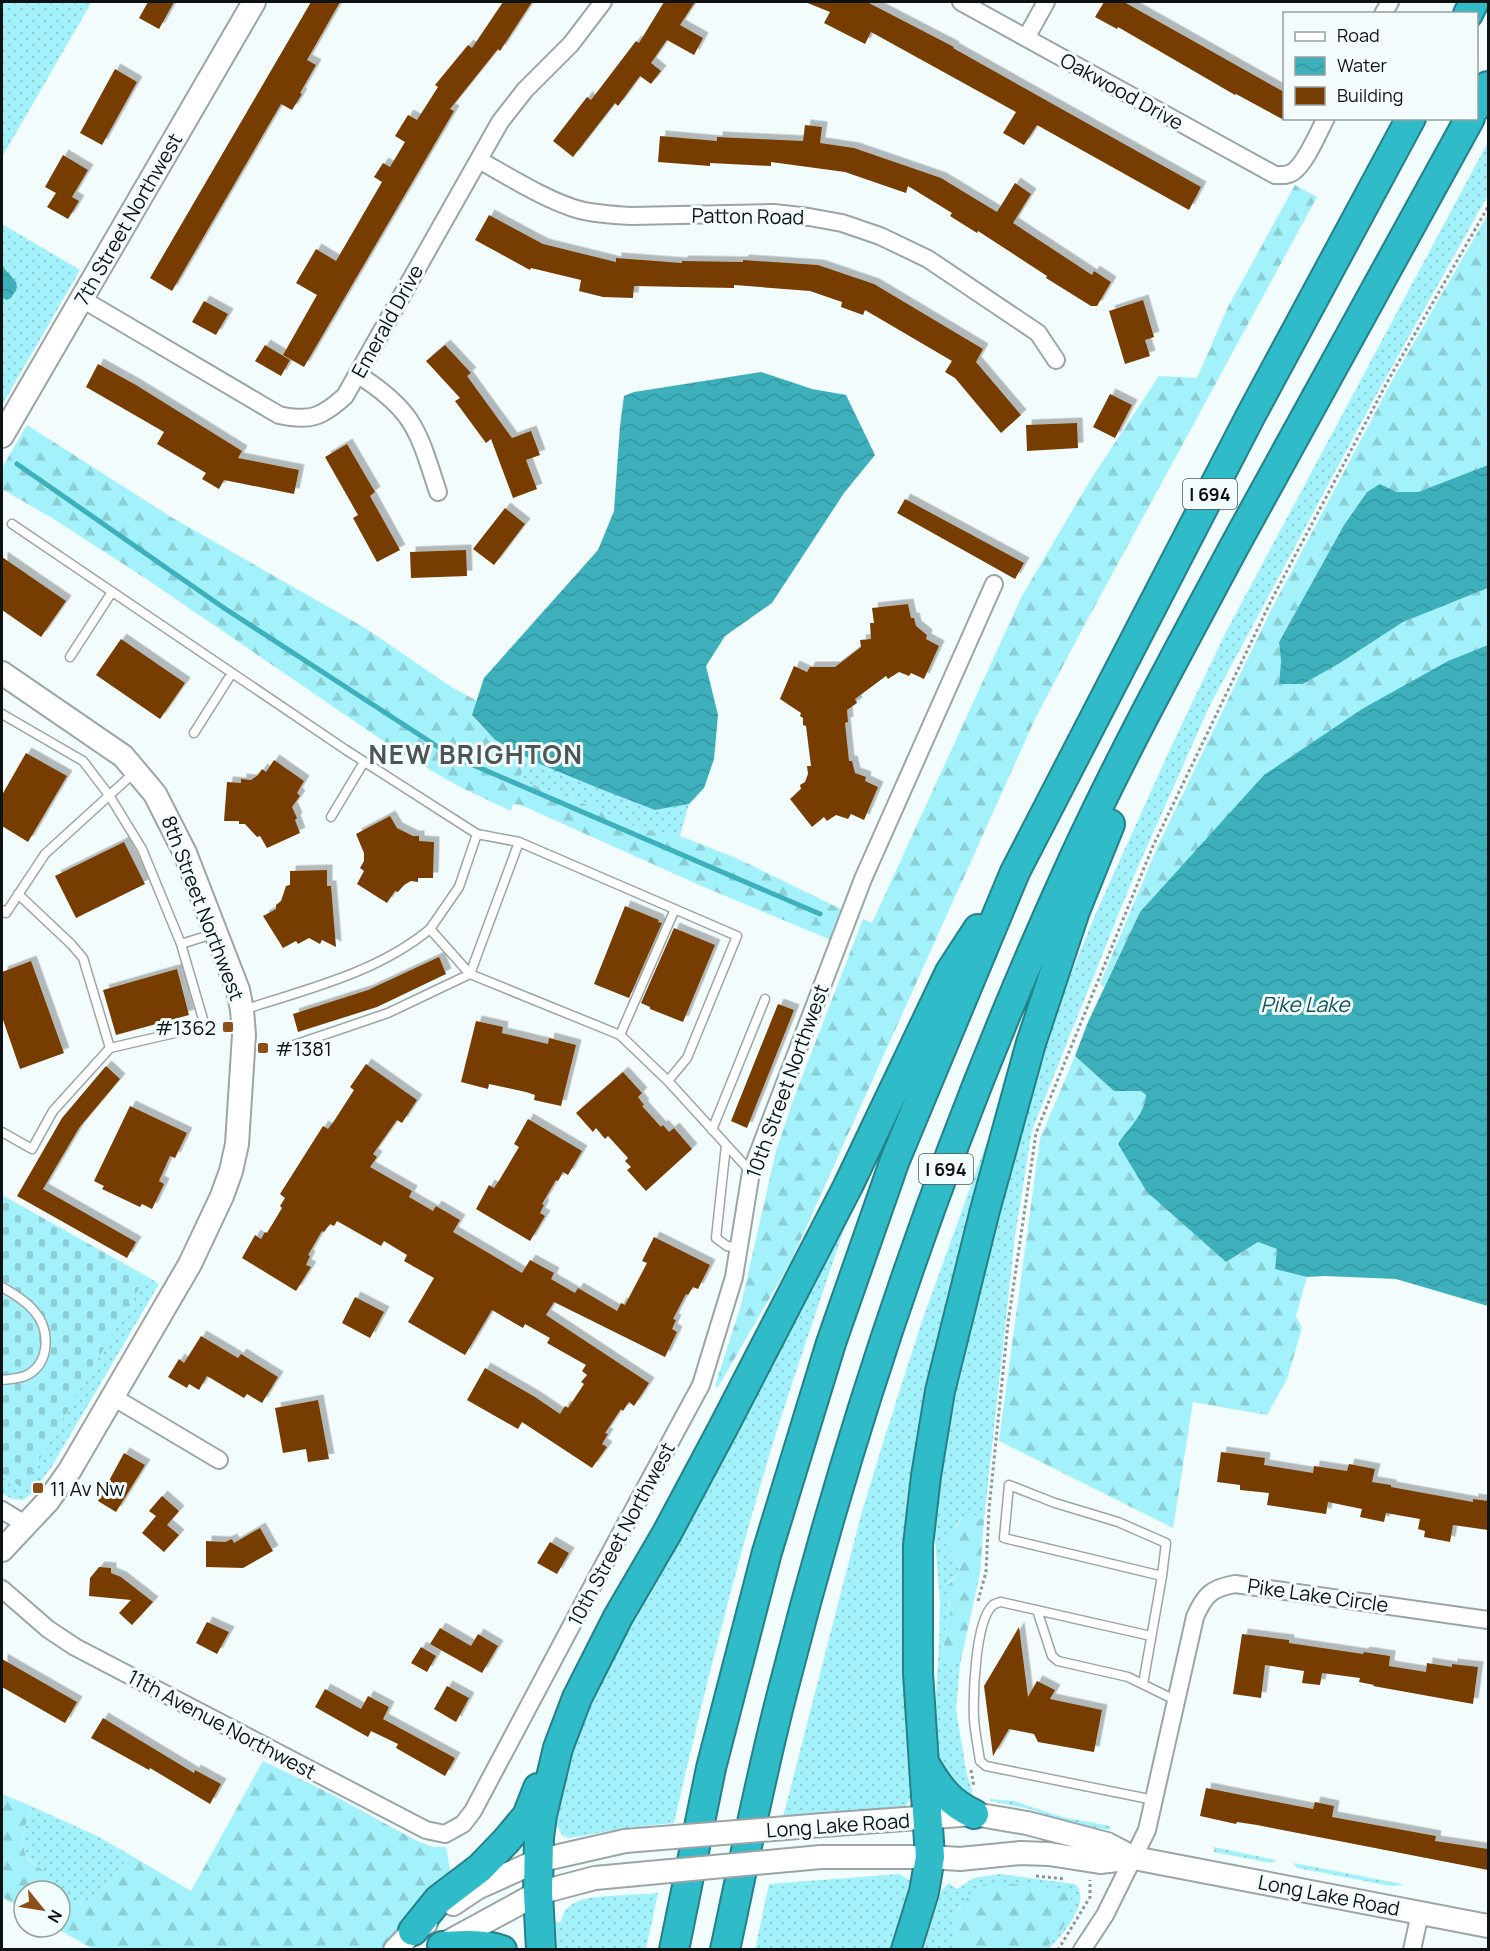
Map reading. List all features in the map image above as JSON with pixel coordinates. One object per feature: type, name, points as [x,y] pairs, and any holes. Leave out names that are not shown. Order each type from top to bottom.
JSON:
[{"type":"highway","points":[[1478,104],[1488,86]]},
{"type":"highway","name":"I 694","points":[[674,1950],[711,1768],[767,1552],[831,1343],[895,1160],[1015,872],[1251,415],[1410,120]]},
{"type":"highway","name":"I 694","points":[[725,1950],[762,1776],[817,1563],[880,1357],[977,1084],[1057,896],[1166,671],[1469,120]]},
{"type":"highway","points":[[906,1950],[922,1902],[930,1857],[918,1672],[918,1545],[926,1476],[943,1380],[985,1210],[1022,1073],[1075,911],[1121,799],[1294,438]]},
{"type":"highway","points":[[541,1950],[537,1861],[542,1815],[558,1748],[586,1677],[739,1398],[848,1186],[950,972],[1015,872]]},
{"type":"highway","points":[[404,1940],[438,1900],[480,1868],[527,1816],[539,1784],[558,1748]]},
{"type":"highway","points":[[925,1763],[946,1796],[959,1807],[974,1814]]},
{"type":"highway","points":[[440,1948],[471,1944],[487,1945],[502,1950]]},
{"type":"street","name":"7th Street Northwest","points":[[2,436],[254,2]]},
{"type":"street","name":"Emerald Drive","points":[[82,299],[279,415],[306,419],[321,415],[345,396],[500,122],[525,90],[572,44],[603,2]]},
{"type":"street","name":"Oakwood Drive","points":[[960,2],[1275,175],[1285,176],[1295,171],[1302,163],[1325,120]]},
{"type":"street","points":[[1026,38],[1046,2]]},
{"type":"street","name":"Patton Road","points":[[479,160],[519,183],[578,209],[631,216],[774,213],[810,217],[880,236],[928,260],[1038,333],[1056,360]]},
{"type":"street","points":[[357,374],[380,388],[398,404],[412,422],[422,443],[438,492]]},
{"type":"street","name":"10th Street Northwest","points":[[455,1829],[463,1824],[473,1811],[701,1385],[734,1277],[751,1172],[863,879],[994,584]]},
{"type":"street","name":"8th Street Northwest","points":[[2,673],[123,756],[155,794],[170,821],[238,990],[244,1035],[237,1144],[222,1196],[190,1264],[70,1470],[48,1501],[2,1550]]},
{"type":"street","points":[[112,1397],[219,1460]]},
{"type":"street","points":[[2,1510],[26,1524]]},
{"type":"street","name":"Pike Lake Circle","points":[[1082,1950],[1105,1915],[1147,1830],[1195,1617],[1208,1594],[1219,1587],[1235,1584],[1488,1620]]},
{"type":"street","name":"11th Avenue Northwest","points":[[2,1589],[48,1629],[75,1647],[426,1830],[445,1834],[455,1829]]},
{"type":"street","name":"Long Lake Road","points":[[537,1861],[625,1841],[974,1814],[1027,1823],[1107,1844],[1134,1858],[1488,1926]]},
{"type":"street","name":"Long Lake Road","points":[[538,1893],[595,1878],[821,1857],[960,1859],[1020,1853],[1049,1854],[1100,1862],[1134,1858]]},
{"type":"street","points":[[404,1940],[477,1888],[537,1861]]},
{"type":"street","points":[[440,1948],[538,1893]]},
{"type":"street","points":[[1413,1950],[1420,1913]]},
{"type":"lane","points":[[12,524],[364,762],[477,834],[519,842],[737,936],[687,1058],[668,1081]]},
{"type":"lane","points":[[70,657],[112,592]]},
{"type":"lane","points":[[194,733],[232,673]]},
{"type":"lane","points":[[2,714],[83,761],[109,795],[142,849],[181,944],[205,1026],[110,1048],[52,1111],[32,1149],[2,1132]]},
{"type":"lane","points":[[332,817],[364,762]]},
{"type":"lane","points":[[2,910],[6,913],[45,854],[136,771]]},
{"type":"lane","points":[[242,1010],[359,971],[414,942],[430,929],[459,886],[477,834]]},
{"type":"lane","points":[[294,1045],[388,1013],[470,974],[519,842]]},
{"type":"lane","points":[[18,894],[83,958],[110,1048]]},
{"type":"lane","points":[[620,1035],[675,909]]},
{"type":"lane","points":[[430,929],[470,974],[620,1035],[668,1081],[751,1172]]},
{"type":"lane","points":[[181,944],[216,933]]},
{"type":"lane","points":[[712,1130],[765,999]]},
{"type":"lane","points":[[726,1145],[716,1238],[721,1243],[739,1248]]},
{"type":"lane","points":[[2,1287],[22,1299],[37,1314],[45,1330],[46,1344],[43,1358],[28,1375],[2,1380]]},
{"type":"lane","points":[[1143,1684],[1162,1576],[1166,1543],[1118,1521],[1055,1503],[1009,1485],[1004,1538],[1162,1576]]},
{"type":"lane","points":[[1151,1636],[1001,1602],[993,1605],[987,1614],[978,1648],[974,1682],[974,1722],[980,1761],[991,1767],[1154,1800]]},
{"type":"lane","points":[[1037,1610],[1052,1656],[1058,1661],[1128,1677],[1175,1700]]},
{"type":"path","points":[[976,1611],[986,1572],[989,1509],[1008,1323],[1036,1133],[1153,846],[1272,599],[1390,377],[1488,207]]},
{"type":"path","points":[[969,1763],[975,1792],[974,1814]]},
{"type":"path","points":[[1058,1950],[1090,1897],[1089,1882]]},
{"type":"green space","points":[[2,2],[91,3],[2,157]]},
{"type":"green space","points":[[1488,142],[1488,195],[1374,399],[1209,707],[1133,878],[1032,1130],[1015,1236],[984,1520],[974,1515],[961,1518],[956,1525],[951,1552],[959,1565],[957,1575],[948,1583],[950,1613],[943,1655],[946,1659],[960,1664],[956,1710],[972,1799],[941,1771],[936,1753],[934,1725],[940,1601],[934,1528],[941,1468],[957,1377],[1039,1062],[1096,913],[1225,634]]},
{"type":"green space","points":[[1295,185],[1317,197],[1035,719],[791,1261],[718,1387],[715,1386],[741,1305],[776,1151],[863,919],[872,923],[1022,596],[1091,479],[1159,376],[1197,378],[1228,307]]},
{"type":"green space","points":[[1488,214],[1488,465],[1418,492],[1397,492],[1380,484],[1367,492],[1344,525],[1279,642],[1281,661],[1279,684],[1303,684],[1403,622],[1488,588],[1488,645],[1448,661],[1140,912],[1104,987],[1100,984],[1157,848],[1271,610],[1393,379]]},
{"type":"green space","points":[[2,224],[80,270],[2,405]]},
{"type":"green space","points":[[27,425],[171,517],[365,628],[450,686],[477,701],[472,716],[495,740],[526,756],[520,780],[590,806],[640,829],[680,836],[736,858],[843,910],[831,940],[697,884],[521,805],[513,804],[511,811],[462,788],[404,755],[145,578],[2,489],[2,468]]},
{"type":"green space","points":[[526,756],[655,810],[689,804],[680,836],[640,829],[590,806],[520,780]]},
{"type":"green space","points":[[1075,1056],[1114,1091],[1141,1091],[1146,1095],[1139,1116],[1118,1144],[1148,1192],[1226,1262],[1258,1242],[1277,1249],[1275,1269],[1307,1277],[1296,1316],[1302,1328],[1287,1379],[1267,1415],[1193,1402],[1173,1528],[999,1441],[1040,1139]]},
{"type":"green space","points":[[986,1144],[994,1146],[944,1327],[912,1795],[906,1806],[901,1808],[783,1817],[861,1515],[920,1327]]},
{"type":"green space","points":[[2,1195],[146,1276],[23,1488],[2,1475]]},
{"type":"green space","points":[[839,1220],[846,1223],[777,1430],[748,1528],[709,1675],[674,1823],[626,1828],[570,1838],[563,1836],[556,1824],[556,1817],[575,1743],[588,1708],[722,1452]]},
{"type":"green space","points":[[146,1276],[159,1284],[52,1466],[32,1493],[23,1500],[12,1499],[2,1493],[2,1475],[23,1487]]},
{"type":"green space","points":[[966,1514],[984,1520],[980,1573],[960,1664],[945,1659],[943,1655],[950,1613],[946,1587],[957,1575],[959,1565],[947,1545],[947,1539]]},
{"type":"green space","points":[[263,1761],[333,1795],[415,1840],[433,1847],[446,1847],[452,1881],[381,1949],[93,1949],[72,1937],[72,1902],[81,1903],[100,1893],[130,1855],[191,1891]]},
{"type":"green space","points":[[2,1794],[33,1807],[25,1827],[24,1849],[30,1861],[52,1879],[12,1879],[12,1903],[2,1897]]},
{"type":"green space","points":[[990,1799],[1014,1801],[1062,1817],[1110,1826],[1110,1830],[1062,1822],[1030,1809],[990,1801]]},
{"type":"green space","points":[[33,1807],[97,1836],[130,1855],[100,1893],[81,1903],[72,1902],[72,1879],[52,1879],[27,1857],[23,1843],[27,1821]]},
{"type":"green space","points":[[1214,1847],[1276,1860],[1271,1863],[1214,1852]]},
{"type":"green space","points":[[1294,1863],[1403,1885],[1391,1886],[1298,1868]]},
{"type":"green space","points":[[899,1874],[914,1883],[897,1949],[755,1950],[769,1884]]},
{"type":"green space","points":[[1000,1874],[1075,1884],[1080,1891],[1078,1908],[1073,1918],[1049,1949],[1046,1949],[1064,1925],[960,1905],[953,1932],[956,1949],[923,1950],[941,1892],[948,1883],[957,1889],[974,1878]]},
{"type":"green space","points":[[987,1882],[1060,1888],[1069,1893],[1071,1909],[1069,1916],[1046,1949],[956,1949],[953,1928],[958,1910],[970,1895]]},
{"type":"green space","points":[[658,1893],[646,1949],[557,1949],[556,1922],[561,1922],[565,1912],[574,1903],[584,1899]]},
{"type":"water","points":[[2,266],[16,282],[17,288],[7,300],[2,298]]},
{"type":"water","points":[[761,372],[812,389],[846,395],[875,455],[844,493],[772,603],[725,636],[706,666],[718,715],[714,759],[704,788],[689,804],[655,810],[540,764],[495,740],[472,715],[484,678],[598,550],[614,511],[624,396],[634,392]]},
{"type":"water","points":[[1488,465],[1488,588],[1403,622],[1303,684],[1279,684],[1281,661],[1279,642],[1344,525],[1367,492],[1380,484],[1397,492],[1418,492]]},
{"type":"water","name":"Pike Lake","points":[[1488,645],[1488,1306],[1396,1279],[1307,1277],[1275,1269],[1277,1249],[1258,1242],[1226,1262],[1147,1192],[1118,1144],[1139,1116],[1146,1095],[1141,1091],[1114,1091],[1075,1056],[1088,1022],[1140,912],[1264,775],[1362,709],[1448,661]]},
{"type":"building","points":[[148,2],[174,2],[159,29],[139,18]]},
{"type":"building","points":[[311,2],[340,2],[307,60],[316,65],[292,110],[281,104],[172,291],[150,278]]},
{"type":"building","points":[[503,2],[532,2],[500,51],[498,49],[450,109],[454,111],[304,367],[283,355],[317,295],[296,283],[316,249],[336,261],[382,182],[374,177],[383,163],[390,167],[405,142],[395,136],[408,115],[417,120],[438,87],[435,85],[468,45],[472,48]]},
{"type":"building","points":[[664,2],[695,2],[680,25],[703,38],[694,55],[667,40],[651,63],[661,71],[651,84],[640,76],[618,106],[615,103],[573,157],[553,141],[587,97],[591,100],[636,41],[639,43]]},
{"type":"building","points":[[805,2],[867,2],[954,47],[1201,187],[1189,210],[1037,125],[1024,145],[1003,133],[1016,112],[871,32],[865,44],[824,23],[830,12]]},
{"type":"building","points":[[1104,2],[1124,2],[1283,91],[1283,119],[1235,95],[1118,27],[1117,29],[1095,17]]},
{"type":"building","points":[[115,69],[137,82],[102,145],[80,133]]},
{"type":"building","points":[[805,125],[822,127],[820,143],[854,148],[941,178],[997,212],[1015,183],[1031,194],[1013,223],[1092,275],[1094,271],[1111,282],[1097,306],[1091,306],[978,231],[977,233],[950,216],[952,213],[908,186],[906,193],[845,172],[771,162],[771,166],[710,163],[710,166],[658,162],[660,136],[717,141],[717,137],[803,141]]},
{"type":"building","points":[[63,155],[88,170],[72,197],[79,201],[68,219],[47,207],[56,193],[45,187]]},
{"type":"building","points":[[489,215],[543,244],[616,262],[616,258],[682,263],[682,261],[743,262],[743,260],[818,265],[874,284],[983,349],[976,362],[1021,415],[1001,433],[955,378],[945,372],[952,361],[865,310],[863,315],[841,307],[842,302],[810,291],[734,285],[734,288],[634,286],[633,298],[603,297],[579,291],[581,280],[531,268],[530,270],[475,240]]},
{"type":"building","points":[[1143,300],[1154,337],[1145,340],[1150,356],[1125,364],[1109,311]]},
{"type":"building","points":[[204,301],[228,314],[216,335],[192,322]]},
{"type":"building","points":[[265,345],[290,360],[281,376],[255,361]]},
{"type":"building","points":[[445,345],[471,373],[467,376],[512,438],[531,431],[540,455],[526,460],[537,489],[513,498],[491,439],[486,443],[455,401],[460,398],[426,361]]},
{"type":"building","points":[[98,364],[242,451],[238,458],[299,470],[294,494],[224,480],[219,489],[202,479],[206,473],[157,444],[164,432],[86,387]]},
{"type":"building","points":[[1110,394],[1132,405],[1115,438],[1093,427]]},
{"type":"building","points":[[1077,423],[1078,448],[1027,451],[1026,425]]},
{"type":"building","points":[[347,444],[375,492],[370,496],[400,550],[377,562],[353,518],[358,515],[325,457]]},
{"type":"building","points":[[905,499],[1024,563],[1015,579],[897,513]]},
{"type":"building","points":[[505,508],[525,524],[494,565],[473,549]]},
{"type":"building","points":[[466,550],[467,576],[411,578],[410,552]]},
{"type":"building","points":[[2,557],[66,601],[41,637],[2,610]]},
{"type":"building","points":[[908,604],[911,618],[914,618],[916,626],[927,635],[926,639],[939,646],[924,679],[911,673],[909,676],[899,672],[888,679],[886,676],[855,699],[857,703],[847,710],[848,722],[845,723],[849,761],[852,761],[855,773],[866,777],[865,781],[878,787],[864,820],[851,814],[848,819],[836,815],[827,821],[824,817],[812,827],[790,799],[801,789],[800,785],[805,782],[808,774],[807,766],[811,766],[806,726],[803,725],[801,713],[780,699],[794,666],[807,672],[810,667],[835,667],[861,647],[860,640],[871,639],[870,623],[874,623],[872,608]]},
{"type":"building","points":[[121,639],[185,683],[160,719],[96,675]]},
{"type":"building","points":[[26,753],[67,776],[28,842],[2,826],[2,795]]},
{"type":"building","points":[[274,760],[304,781],[297,793],[300,796],[292,807],[300,833],[267,848],[260,836],[257,837],[245,824],[239,824],[239,821],[224,821],[227,782],[241,783],[241,779],[251,780],[262,769],[266,772]]},
{"type":"building","points":[[390,816],[397,828],[413,836],[419,836],[419,841],[434,842],[433,878],[418,878],[418,882],[411,881],[398,892],[395,891],[387,903],[357,884],[364,871],[360,868],[364,861],[364,853],[356,834]]},
{"type":"building","points":[[124,842],[145,884],[76,918],[55,876]]},
{"type":"building","points":[[327,870],[327,886],[331,886],[336,947],[322,940],[320,944],[309,938],[298,944],[296,941],[283,948],[263,916],[276,909],[276,905],[281,901],[286,886],[290,885],[290,871]]},
{"type":"building","points":[[625,906],[662,923],[629,998],[594,984]]},
{"type":"building","points":[[674,928],[715,945],[683,1022],[641,1003]]},
{"type":"building","points":[[439,957],[446,974],[377,1007],[298,1032],[293,1014],[368,990]]},
{"type":"building","points":[[31,961],[64,1053],[20,1069],[2,1017],[2,972]]},
{"type":"building","points":[[177,969],[189,1015],[116,1035],[103,990]]},
{"type":"building","points":[[778,1004],[794,1010],[747,1128],[731,1121]]},
{"type":"building","points":[[476,1021],[503,1027],[502,1033],[548,1044],[549,1038],[576,1045],[561,1106],[534,1100],[535,1095],[526,1092],[489,1084],[488,1089],[461,1082]]},
{"type":"building","points":[[366,1064],[417,1100],[402,1123],[397,1120],[373,1154],[377,1157],[370,1167],[412,1191],[409,1197],[433,1211],[436,1206],[460,1220],[453,1232],[522,1273],[530,1260],[554,1273],[551,1279],[575,1293],[578,1288],[617,1311],[621,1303],[625,1305],[647,1263],[642,1261],[654,1237],[710,1265],[698,1289],[693,1287],[688,1295],[686,1294],[673,1319],[676,1320],[672,1329],[677,1332],[665,1357],[554,1302],[546,1315],[649,1383],[634,1406],[629,1402],[623,1411],[621,1409],[605,1433],[608,1434],[602,1444],[607,1447],[592,1468],[522,1422],[518,1429],[467,1400],[485,1368],[560,1414],[565,1406],[568,1408],[584,1384],[581,1382],[587,1375],[582,1371],[586,1365],[547,1343],[550,1338],[525,1324],[523,1328],[492,1310],[465,1355],[408,1322],[434,1278],[404,1261],[407,1255],[384,1241],[381,1246],[337,1221],[334,1226],[330,1224],[324,1232],[322,1231],[308,1255],[310,1256],[306,1265],[311,1267],[296,1291],[242,1258],[255,1235],[261,1239],[265,1232],[267,1233],[282,1208],[280,1206],[285,1198],[280,1194],[323,1126],[328,1129],[334,1121],[354,1090],[350,1087]]},
{"type":"building","points":[[106,1066],[120,1079],[79,1128],[43,1189],[136,1242],[127,1258],[17,1196],[62,1118]]},
{"type":"building","points":[[623,1072],[642,1093],[638,1097],[644,1105],[642,1106],[661,1127],[663,1125],[669,1132],[674,1128],[692,1149],[646,1191],[627,1170],[631,1167],[625,1161],[628,1158],[608,1136],[605,1139],[596,1128],[593,1132],[576,1113]]},
{"type":"building","points":[[130,1106],[187,1133],[175,1158],[170,1156],[159,1181],[164,1184],[152,1209],[142,1204],[140,1207],[102,1189],[104,1186],[94,1181]]},
{"type":"building","points":[[528,1119],[582,1151],[568,1175],[563,1172],[558,1181],[556,1180],[542,1204],[544,1205],[540,1213],[545,1216],[530,1241],[476,1209],[489,1185],[494,1188],[519,1147],[514,1144]]},
{"type":"building","points":[[355,1297],[384,1312],[370,1338],[342,1323]]},
{"type":"building","points":[[201,1336],[238,1358],[241,1354],[278,1377],[262,1403],[247,1394],[244,1398],[207,1376],[199,1390],[189,1384],[187,1388],[168,1377],[179,1359],[184,1363]]},
{"type":"building","points":[[318,1400],[329,1459],[308,1462],[306,1449],[283,1453],[275,1408]]},
{"type":"building","points":[[1221,1452],[1265,1458],[1264,1465],[1313,1473],[1314,1466],[1347,1471],[1349,1464],[1375,1469],[1372,1482],[1473,1502],[1473,1499],[1488,1501],[1488,1530],[1453,1525],[1450,1542],[1424,1537],[1425,1531],[1418,1529],[1420,1519],[1386,1513],[1384,1522],[1360,1517],[1362,1509],[1328,1502],[1326,1514],[1267,1505],[1269,1493],[1240,1490],[1240,1485],[1217,1482]]},
{"type":"building","points":[[124,1453],[145,1465],[116,1512],[98,1501]]},
{"type":"building","points":[[162,1496],[179,1511],[167,1525],[179,1535],[164,1552],[142,1533],[156,1516],[149,1511]]},
{"type":"building","points":[[260,1528],[273,1551],[243,1568],[206,1567],[206,1541],[225,1542],[232,1539],[234,1543]]},
{"type":"building","points":[[550,1542],[569,1553],[557,1574],[537,1563]]},
{"type":"building","points":[[99,1567],[111,1568],[111,1573],[121,1577],[153,1602],[132,1625],[119,1613],[131,1600],[89,1596],[90,1578]]},
{"type":"building","points":[[207,1622],[229,1632],[217,1654],[196,1643]]},
{"type":"building","points":[[1019,1627],[1028,1697],[1037,1681],[1055,1690],[1050,1699],[1102,1710],[1094,1752],[1038,1742],[1034,1734],[1009,1729],[993,1756],[984,1686]]},
{"type":"building","points":[[440,1628],[471,1646],[478,1634],[498,1646],[482,1673],[430,1644]]},
{"type":"building","points":[[1242,1634],[1363,1654],[1364,1652],[1390,1656],[1389,1666],[1426,1672],[1427,1663],[1452,1667],[1452,1664],[1478,1667],[1473,1704],[1373,1686],[1359,1682],[1360,1678],[1322,1673],[1320,1685],[1302,1683],[1304,1671],[1265,1665],[1261,1698],[1233,1694]]},
{"type":"building","points":[[421,1647],[436,1656],[427,1672],[411,1663]]},
{"type":"building","points":[[2,1659],[77,1702],[65,1723],[2,1687]]},
{"type":"building","points":[[447,1686],[469,1698],[456,1722],[434,1709]]},
{"type":"building","points":[[325,1689],[361,1709],[368,1696],[389,1707],[383,1719],[455,1758],[445,1776],[396,1748],[398,1744],[371,1731],[368,1737],[315,1707]]},
{"type":"building","points":[[103,1718],[194,1773],[195,1770],[221,1784],[210,1804],[150,1768],[149,1770],[91,1738]]},
{"type":"building","points":[[1206,1788],[1313,1809],[1315,1802],[1334,1806],[1332,1817],[1436,1836],[1435,1841],[1488,1849],[1488,1870],[1200,1816]]},
{"type":"waterway","points":[[17,464],[224,608],[452,756],[820,914]]},
{"type":"place","name":"#1362","points":[[228,1027]]},
{"type":"place","name":"#1381","points":[[263,1048]]},
{"type":"place","name":"11 Av Nw","points":[[38,1488]]},
{"type":"district","name":"NEW BRIGHTON","points":[[476,754]]}]
